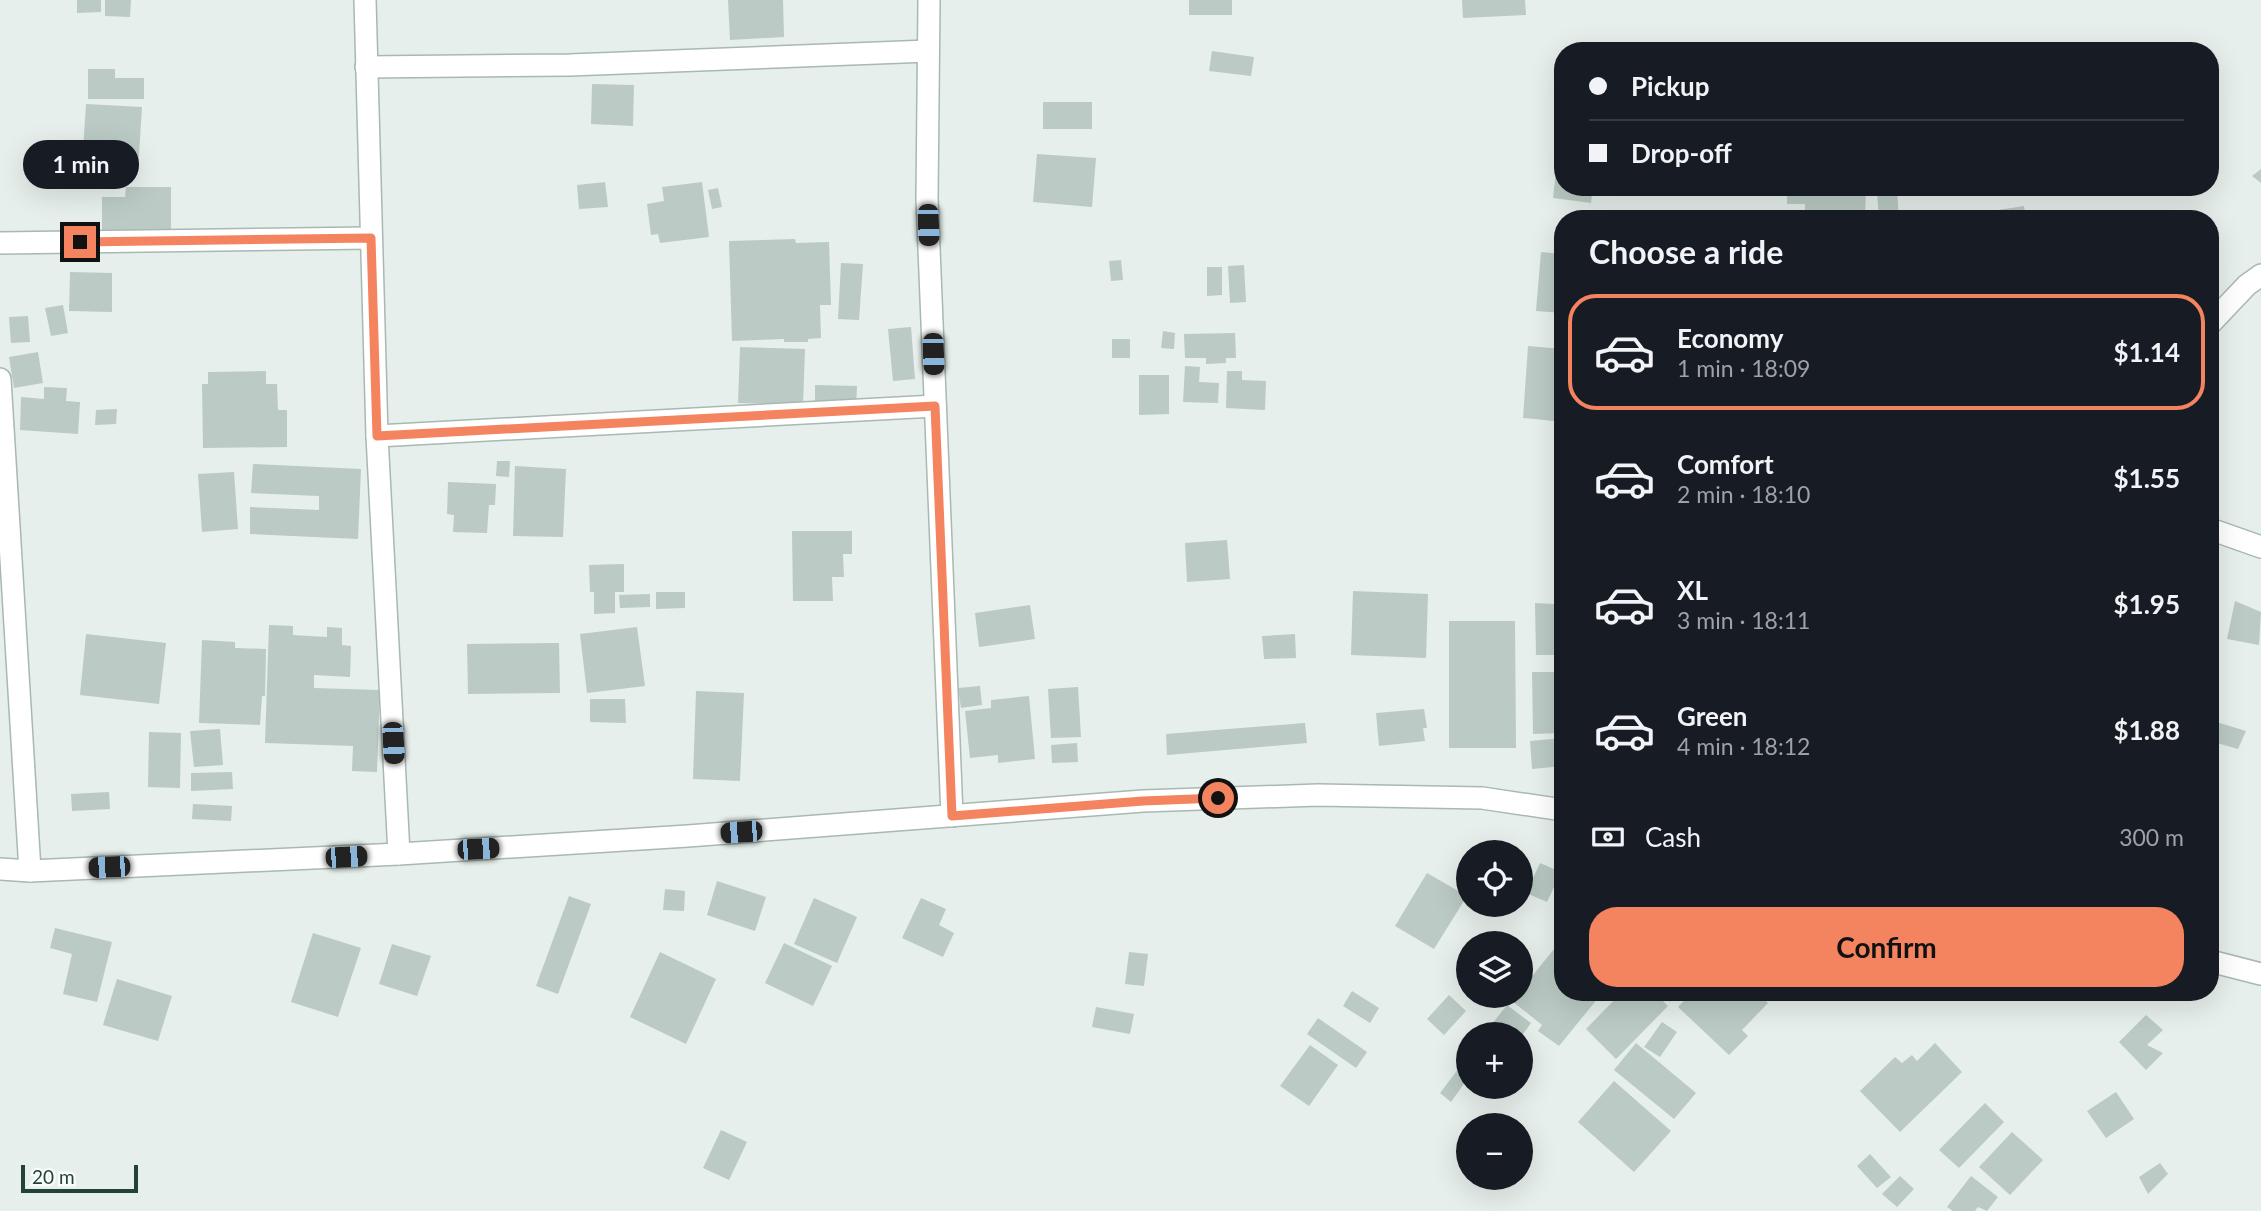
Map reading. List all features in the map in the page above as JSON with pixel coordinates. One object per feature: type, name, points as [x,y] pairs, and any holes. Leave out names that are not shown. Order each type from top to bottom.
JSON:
[{"type":"street","points":[[365,0],[377,436],[399,855]]},
{"type":"street","points":[[929,0],[927,199],[952,816]]},
{"type":"street","points":[[366,67],[570,65],[928,51]]},
{"type":"street","points":[[0,243],[371,238]]},
{"type":"street","points":[[2219,306],[2261,275]]},
{"type":"street","points":[[0,379],[30,871]]},
{"type":"street","points":[[377,436],[935,406]]},
{"type":"street","points":[[2219,532],[2261,547]]},
{"type":"street","points":[[0,869],[30,871],[399,855],[1143,801],[1318,795],[1482,797],[1554,809]]},
{"type":"street","points":[[2219,963],[2261,974]]},
{"type":"building","points":[[77,0],[101,0],[101,12],[77,13]]},
{"type":"building","points":[[105,0],[131,0],[130,17],[105,16]]},
{"type":"building","points":[[728,0],[783,0],[784,37],[730,40]]},
{"type":"building","points":[[1189,0],[1232,0],[1232,15],[1189,15]]},
{"type":"building","points":[[1462,0],[1525,0],[1526,15],[1463,18]]},
{"type":"building","points":[[1212,51],[1254,57],[1251,76],[1209,71]]},
{"type":"building","points":[[88,69],[115,69],[115,78],[144,78],[144,99],[88,99]]},
{"type":"building","points":[[592,84],[634,85],[633,126],[591,124]]},
{"type":"building","points":[[1043,102],[1092,102],[1092,129],[1043,129]]},
{"type":"building","points":[[86,104],[142,107],[138,170],[82,166]]},
{"type":"building","points":[[1037,154],[1096,158],[1092,207],[1033,202]]},
{"type":"building","points":[[2261,169],[2261,183],[2252,176]]},
{"type":"building","points":[[605,182],[608,207],[579,209],[577,185]]},
{"type":"building","points":[[702,182],[709,237],[660,243],[658,234],[651,235],[647,204],[664,201],[662,187]]},
{"type":"building","points":[[126,187],[171,187],[171,235],[102,235],[102,197],[125,197]]},
{"type":"building","points":[[718,188],[722,207],[712,209],[708,190]]},
{"type":"building","points":[[1554,189],[1554,196],[1592,196],[1591,203],[1553,198]]},
{"type":"building","points":[[1787,196],[1866,196],[1865,210],[1805,210],[1805,204],[1787,204]]},
{"type":"building","points":[[1877,196],[1897,196],[1898,210],[1878,210]]},
{"type":"building","points":[[2024,206],[2025,210],[1998,210]]},
{"type":"building","points":[[795,239],[796,243],[829,242],[831,305],[820,305],[821,338],[808,339],[808,342],[784,342],[784,339],[732,341],[729,241]]},
{"type":"building","points":[[1541,252],[1554,253],[1554,312],[1536,311]]},
{"type":"building","points":[[1121,260],[1123,280],[1111,281],[1109,261]]},
{"type":"building","points":[[841,263],[863,264],[859,320],[838,319]]},
{"type":"building","points":[[1244,265],[1246,302],[1230,303],[1228,266]]},
{"type":"building","points":[[1207,267],[1222,267],[1222,295],[1207,296]]},
{"type":"building","points":[[70,272],[112,273],[112,312],[69,311]]},
{"type":"building","points":[[63,305],[68,333],[51,336],[45,308]]},
{"type":"building","points":[[28,316],[30,342],[11,343],[9,317]]},
{"type":"building","points":[[911,327],[915,379],[893,381],[888,329]]},
{"type":"building","points":[[1163,331],[1175,333],[1174,349],[1161,348]]},
{"type":"building","points":[[1235,333],[1236,358],[1226,358],[1226,363],[1206,364],[1206,358],[1185,358],[1184,334]]},
{"type":"building","points":[[1112,339],[1130,339],[1130,358],[1112,358]]},
{"type":"building","points":[[1528,346],[1554,348],[1554,421],[1523,418]]},
{"type":"building","points":[[740,347],[805,349],[803,405],[738,403]]},
{"type":"building","points":[[38,352],[43,383],[14,388],[9,357]]},
{"type":"building","points":[[1185,366],[1200,367],[1199,382],[1219,383],[1218,403],[1183,402]]},
{"type":"building","points":[[266,371],[266,384],[277,384],[278,410],[287,410],[287,447],[203,448],[202,384],[208,384],[208,372]]},
{"type":"building","points":[[1227,371],[1242,371],[1242,380],[1266,381],[1265,410],[1226,408]]},
{"type":"building","points":[[1139,375],[1169,375],[1169,414],[1139,415]]},
{"type":"building","points":[[815,385],[857,386],[856,407],[815,405]]},
{"type":"building","points":[[44,387],[67,388],[66,401],[80,402],[78,434],[20,430],[21,397],[44,399]]},
{"type":"building","points":[[117,409],[116,424],[95,425],[96,410]]},
{"type":"building","points":[[497,461],[510,461],[509,477],[496,476]]},
{"type":"building","points":[[253,464],[361,469],[358,539],[250,534],[250,507],[319,510],[319,496],[251,493]]},
{"type":"building","points":[[515,466],[566,469],[563,537],[513,536]]},
{"type":"building","points":[[234,472],[238,529],[202,532],[198,474]]},
{"type":"building","points":[[448,482],[496,484],[495,505],[489,505],[487,533],[453,532],[454,515],[447,514]]},
{"type":"building","points":[[792,531],[852,531],[852,554],[843,554],[844,577],[832,577],[833,601],[793,601]]},
{"type":"building","points":[[1227,540],[1230,579],[1187,582],[1185,543]]},
{"type":"building","points":[[624,564],[624,592],[615,592],[615,613],[594,614],[594,592],[590,592],[589,565]]},
{"type":"building","points":[[1353,591],[1428,594],[1426,658],[1351,655]]},
{"type":"building","points":[[656,592],[685,592],[685,608],[656,609]]},
{"type":"building","points":[[650,594],[650,607],[620,608],[619,595]]},
{"type":"building","points":[[2235,601],[2261,612],[2259,645],[2227,639]]},
{"type":"building","points":[[1535,603],[1554,604],[1554,655],[1536,655]]},
{"type":"building","points":[[1030,605],[1035,639],[979,647],[975,613]]},
{"type":"building","points":[[1449,621],[1515,621],[1516,748],[1449,748]]},
{"type":"building","points":[[269,625],[293,626],[293,635],[327,637],[327,627],[342,628],[342,645],[351,646],[350,677],[314,675],[314,688],[380,690],[377,772],[352,771],[353,746],[265,743]]},
{"type":"building","points":[[637,627],[645,686],[587,693],[580,634]]},
{"type":"building","points":[[86,634],[166,643],[159,704],[80,695]]},
{"type":"building","points":[[1295,634],[1296,658],[1264,659],[1262,636]]},
{"type":"building","points":[[202,640],[235,642],[235,648],[266,649],[265,696],[262,696],[260,725],[199,723]]},
{"type":"building","points":[[559,643],[560,693],[468,694],[467,644]]},
{"type":"building","points":[[1532,672],[1554,672],[1554,733],[1533,734]]},
{"type":"building","points":[[980,686],[982,705],[961,708],[958,688]]},
{"type":"building","points":[[1078,687],[1081,737],[1051,738],[1048,689]]},
{"type":"building","points":[[696,691],[744,693],[740,781],[693,779]]},
{"type":"building","points":[[1029,696],[1035,759],[998,763],[998,755],[970,758],[965,711],[991,708],[991,700]]},
{"type":"building","points":[[590,699],[625,699],[626,723],[590,722]]},
{"type":"building","points":[[1424,709],[1427,728],[1423,728],[1425,741],[1379,746],[1376,713]]},
{"type":"building","points":[[1305,723],[1307,743],[1167,755],[1166,734]]},
{"type":"building","points":[[2219,723],[2246,731],[2238,749],[2219,744]]},
{"type":"building","points":[[220,729],[223,765],[194,767],[190,731]]},
{"type":"building","points":[[149,732],[181,733],[180,788],[148,787]]},
{"type":"building","points":[[1554,739],[1554,767],[1532,769],[1530,741]]},
{"type":"building","points":[[1077,743],[1078,762],[1052,763],[1051,745]]},
{"type":"building","points":[[232,772],[233,789],[191,791],[191,773]]},
{"type":"building","points":[[109,792],[110,809],[72,811],[71,794]]},
{"type":"building","points":[[193,804],[232,806],[231,821],[192,819]]},
{"type":"building","points":[[1540,863],[1554,869],[1554,887],[1547,902],[1533,896],[1533,878]]},
{"type":"building","points":[[1427,873],[1456,890],[1456,914],[1434,949],[1395,926]]},
{"type":"building","points":[[717,881],[766,897],[755,931],[707,915]]},
{"type":"building","points":[[665,889],[685,891],[684,911],[663,910]]},
{"type":"building","points":[[569,896],[591,904],[558,994],[536,986]]},
{"type":"building","points":[[814,898],[857,917],[837,963],[794,944]]},
{"type":"building","points":[[921,898],[946,909],[939,925],[954,933],[943,957],[902,938]]},
{"type":"building","points":[[55,928],[112,942],[97,1002],[63,994],[72,954],[50,948]]},
{"type":"building","points":[[313,933],[361,948],[338,1017],[291,1002]]},
{"type":"building","points":[[784,943],[832,966],[813,1006],[765,983]]},
{"type":"building","points":[[392,944],[431,956],[417,996],[379,984]]},
{"type":"building","points":[[1554,949],[1554,1001],[1596,1001],[1559,1046],[1538,1031],[1542,1025],[1521,1008],[1533,1008],[1533,975]]},
{"type":"building","points":[[660,952],[716,979],[686,1044],[630,1017]]},
{"type":"building","points":[[1129,952],[1148,954],[1144,986],[1125,984]]},
{"type":"building","points":[[117,979],[172,996],[158,1041],[103,1025]]},
{"type":"building","points":[[1352,991],[1379,1008],[1370,1023],[1343,1006]]},
{"type":"building","points":[[1449,995],[1456,1002],[1456,1008],[1466,1011],[1444,1035],[1427,1019]]},
{"type":"building","points":[[1613,1001],[1663,1001],[1668,1006],[1616,1059],[1586,1029]]},
{"type":"building","points":[[1684,1001],[1768,1003],[1742,1030],[1748,1036],[1729,1055],[1678,1007]]},
{"type":"building","points":[[1096,1007],[1134,1014],[1130,1034],[1092,1027]]},
{"type":"building","points":[[1505,1008],[1511,1008],[1530,1022],[1494,1022]]},
{"type":"building","points":[[2146,1015],[2163,1030],[2147,1045],[2163,1053],[2146,1070],[2119,1042]]},
{"type":"building","points":[[1318,1018],[1367,1052],[1356,1068],[1307,1034]]},
{"type":"building","points":[[1662,1022],[1677,1032],[1660,1057],[1644,1047]]},
{"type":"building","points":[[1636,1043],[1696,1093],[1674,1119],[1614,1070]]},
{"type":"building","points":[[1935,1043],[1962,1072],[1900,1132],[1860,1091],[1895,1057],[1902,1063],[1912,1055],[1917,1061]]},
{"type":"building","points":[[1310,1045],[1338,1065],[1309,1106],[1280,1086]]},
{"type":"building","points":[[1456,1072],[1456,1095],[1451,1102],[1440,1093]]},
{"type":"building","points":[[1614,1081],[1671,1131],[1634,1172],[1578,1122]]},
{"type":"building","points":[[2116,1092],[2134,1119],[2106,1138],[2087,1111]]},
{"type":"building","points":[[1985,1103],[2004,1122],[1959,1168],[1939,1150]]},
{"type":"building","points":[[721,1130],[747,1142],[729,1180],[703,1168]]},
{"type":"building","points":[[2012,1132],[2043,1160],[2010,1195],[1979,1167]]},
{"type":"building","points":[[1870,1154],[1891,1177],[1877,1188],[1857,1166]]},
{"type":"building","points":[[2160,1163],[2168,1174],[2148,1194],[2139,1177]]},
{"type":"building","points":[[1900,1176],[1914,1189],[1897,1207],[1882,1194]]},
{"type":"building","points":[[1971,1176],[1998,1197],[1987,1211],[1978,1207],[1975,1211],[1953,1211],[1947,1207]]},
{"type":"route","points":[[80,242],[371,238],[377,436],[935,406],[952,816],[1218,798]]}]
